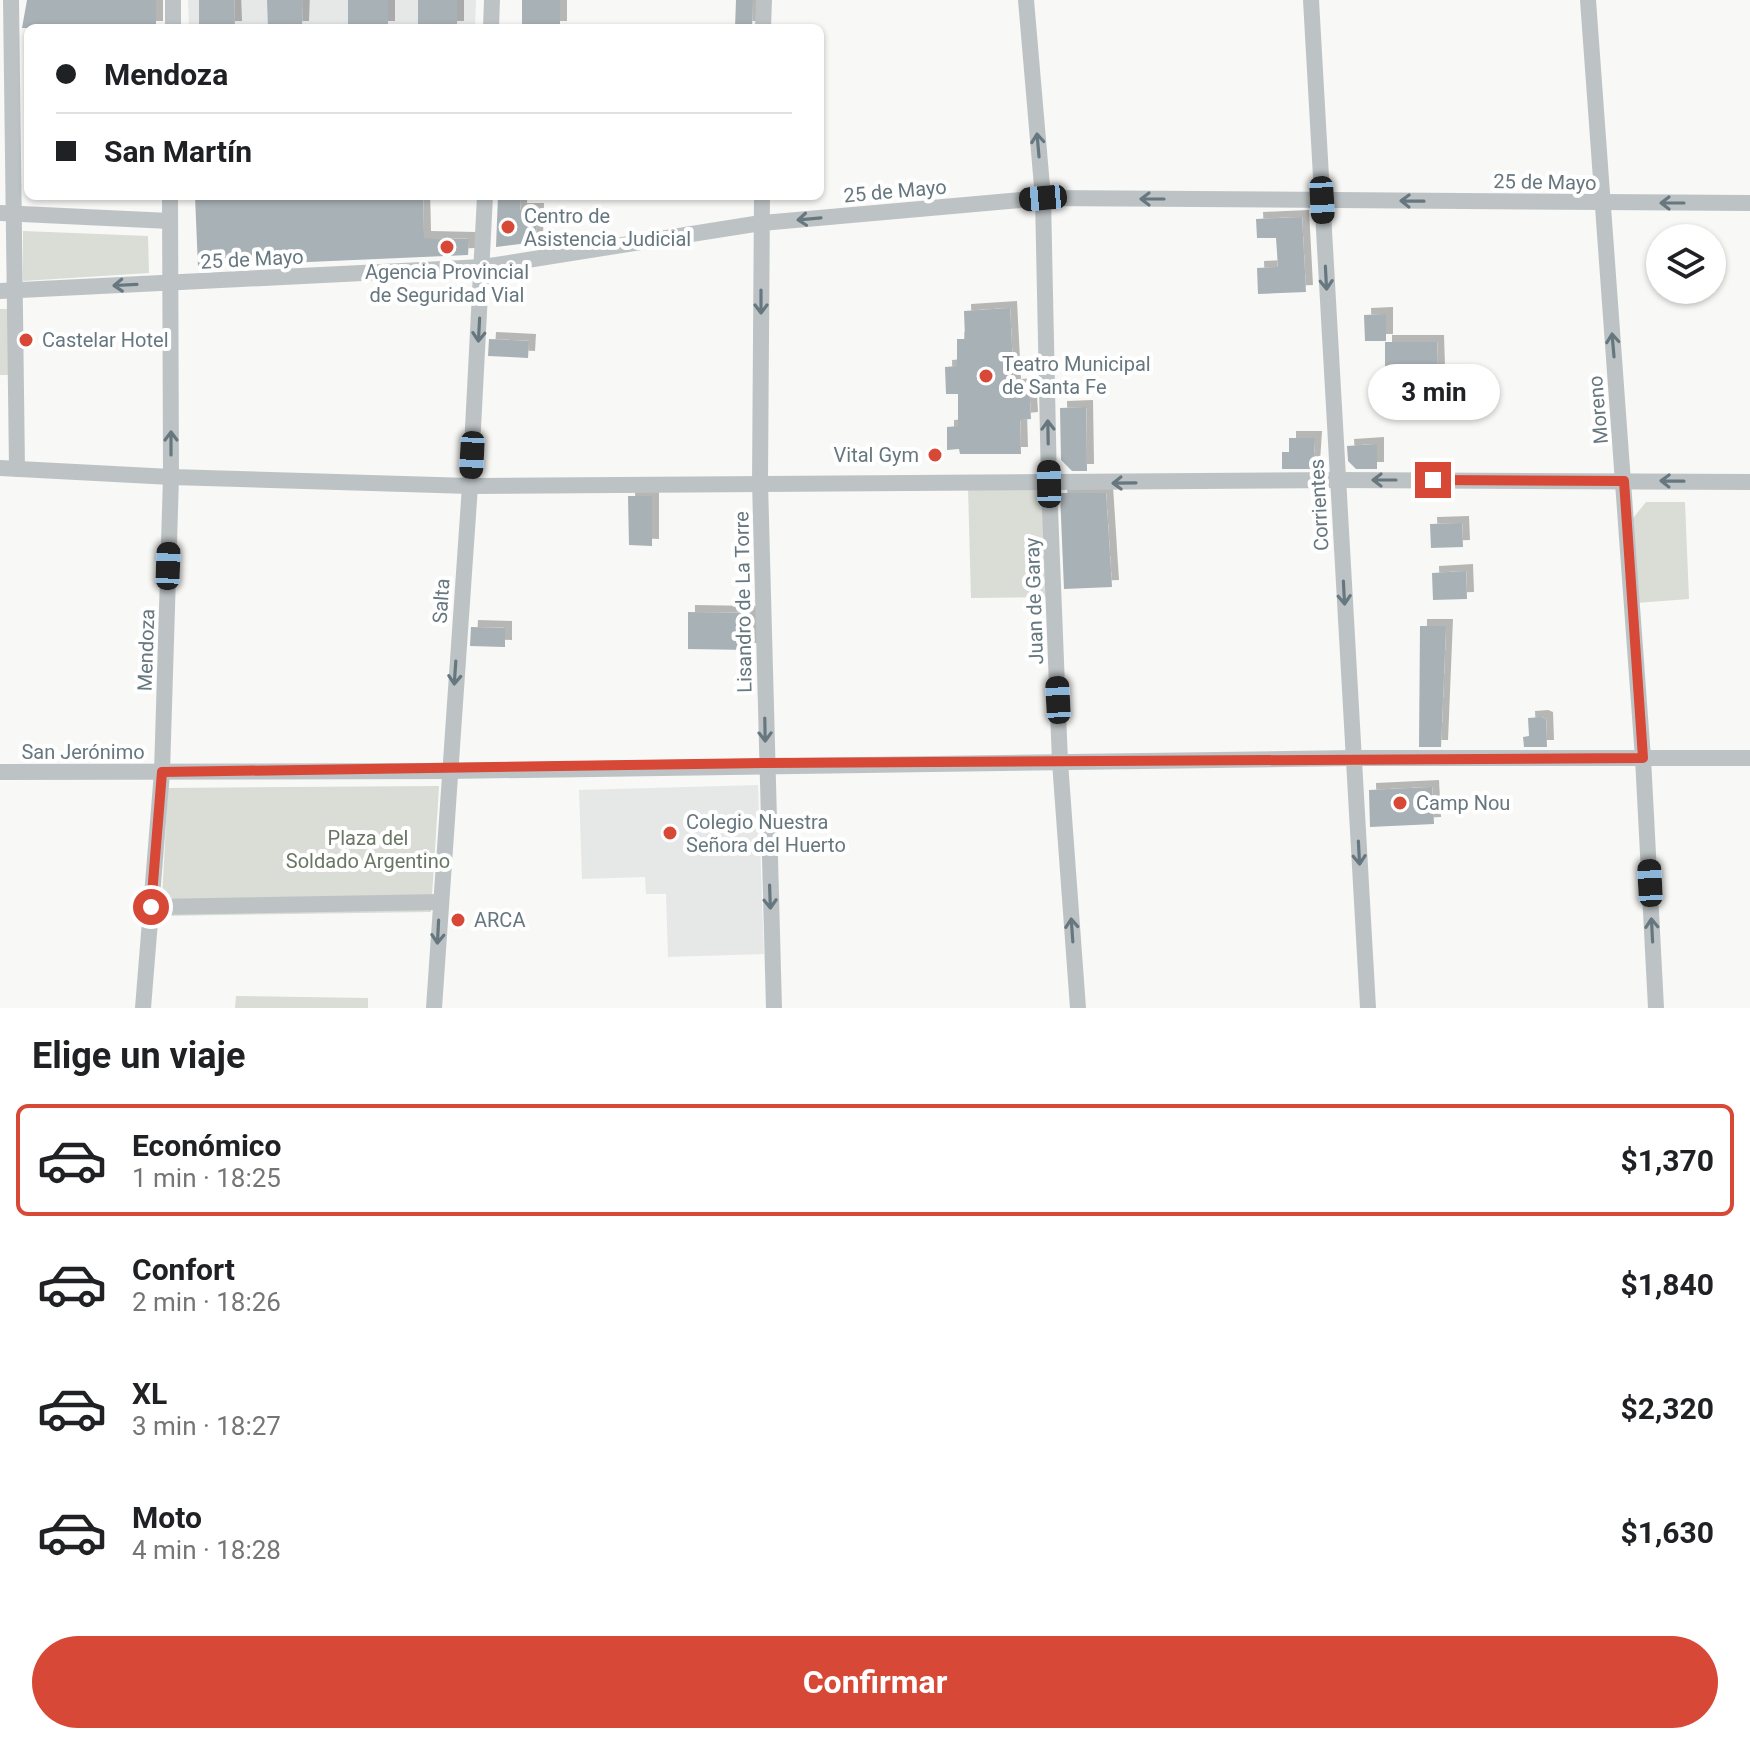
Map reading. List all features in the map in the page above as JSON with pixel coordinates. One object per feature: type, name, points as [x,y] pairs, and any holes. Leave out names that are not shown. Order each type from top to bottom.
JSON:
[{"type":"street","points":[[11,0],[6,214],[8,468],[171,477],[470,486],[1337,480],[1750,482]]},
{"type":"street","points":[[173,0],[173,24]]},
{"type":"street","points":[[491,24],[492,0]]},
{"type":"street","points":[[763,24],[764,0]]},
{"type":"street","name":"Juan de Garay","points":[[1026,0],[1043,198],[1049,484],[1060,762],[1078,1008]]},
{"type":"street","name":"Corrientes","points":[[1311,0],[1368,1008]]},
{"type":"street","name":"Moreno","points":[[1588,0],[1643,758],[1656,1008]]},
{"type":"street","name":"25 de Mayo","points":[[7,291],[483,267],[761,223],[1043,198],[1750,203]]},
{"type":"street","name":"Mendoza","points":[[143,1008],[162,772],[171,477],[170,200]]},
{"type":"street","name":"Salta","points":[[434,1008],[470,486],[485,200]]},
{"type":"street","name":"Lisandro de La Torre","points":[[762,200],[760,482],[774,1008]]},
{"type":"street","points":[[6,214],[170,221]]},
{"type":"street","name":"San Jerónimo","points":[[0,772],[448,771],[766,763],[1353,758],[1750,758]]},
{"type":"street","points":[[151,907],[440,902]]},
{"type":"shaded area","points":[[188,0],[476,0],[475,24],[189,24]]},
{"type":"shaded area","name":"Colegio Nuestra Señora del Huerto","points":[[758,785],[764,954],[668,957],[666,894],[646,894],[645,877],[582,879],[579,790]]},
{"type":"green space","points":[[23,231],[148,236],[149,273],[23,281]]},
{"type":"green space","points":[[0,309],[8,309],[8,375],[0,375]]},
{"type":"green space","points":[[968,487],[1045,487],[1049,597],[971,598]]},
{"type":"green space","points":[[1646,502],[1685,502],[1689,599],[1636,603],[1630,522]]},
{"type":"green space","name":"Plaza del Soldado Argentino","points":[[439,786],[431,912],[161,916],[168,788]]},
{"type":"green space","points":[[236,996],[368,998],[368,1008],[235,1008]]},
{"type":"building","points":[[27,0],[156,0],[156,24],[24,24],[22,28]]},
{"type":"building","points":[[199,0],[234,0],[235,24],[199,24]]},
{"type":"building","points":[[267,0],[303,0],[302,24],[268,24]]},
{"type":"building","points":[[348,0],[388,0],[388,24],[348,24]]},
{"type":"building","points":[[418,0],[457,0],[457,24],[418,24]]},
{"type":"building","points":[[522,0],[560,0],[560,24],[522,24]]},
{"type":"building","points":[[736,0],[753,0],[752,24],[735,24]]},
{"type":"building","points":[[195,200],[423,200],[424,238],[469,239],[468,255],[198,267]]},
{"type":"building","name":"Centro de Asistencia Judicial","points":[[498,200],[521,200],[520,210],[537,210],[536,242],[496,247]]},
{"type":"building","points":[[1302,217],[1306,292],[1258,294],[1257,268],[1278,267],[1276,238],[1257,238],[1256,219]]},
{"type":"building","name":"Teatro Municipal de Santa Fe","points":[[1010,308],[1014,386],[1029,385],[1031,419],[1020,420],[1021,454],[960,454],[959,449],[947,450],[947,427],[958,426],[958,394],[946,394],[945,367],[957,366],[957,339],[965,339],[964,311]]},
{"type":"building","points":[[1386,314],[1386,341],[1365,341],[1364,315]]},
{"type":"building","points":[[489,339],[529,341],[528,358],[488,356]]},
{"type":"building","points":[[1385,342],[1437,342],[1439,405],[1385,407]]},
{"type":"building","points":[[1086,407],[1087,471],[1072,471],[1061,460],[1060,408]]},
{"type":"building","points":[[1289,438],[1315,438],[1313,469],[1282,469],[1282,452],[1289,452]]},
{"type":"building","points":[[1377,444],[1377,469],[1356,469],[1348,461],[1347,446]]},
{"type":"building","points":[[1060,493],[1106,493],[1112,587],[1064,589]]},
{"type":"building","points":[[628,496],[652,496],[652,546],[629,545]]},
{"type":"building","points":[[1462,523],[1463,547],[1431,548],[1430,524]]},
{"type":"building","points":[[1466,571],[1467,599],[1433,600],[1432,573]]},
{"type":"building","points":[[688,612],[750,613],[750,650],[688,649]]},
{"type":"building","points":[[1420,626],[1446,626],[1441,747],[1419,747]]},
{"type":"building","points":[[471,627],[505,628],[505,647],[470,646]]},
{"type":"building","points":[[1528,718],[1546,719],[1547,747],[1524,747],[1523,737],[1529,736]]},
{"type":"building","points":[[1432,787],[1434,824],[1370,827],[1369,790]]},
{"type":"place","name":"Centro de Asistencia Judicial","points":[[508,227]]},
{"type":"place","name":"Agencia Provincial de Seguridad Vial","points":[[447,247]]},
{"type":"place","name":"Castelar Hotel","points":[[26,340]]},
{"type":"place","name":"Teatro Municipal de Santa Fe","points":[[986,376]]},
{"type":"place","name":"Vital Gym","points":[[935,455]]},
{"type":"place","name":"Camp Nou","points":[[1400,803]]},
{"type":"place","name":"Colegio Nuestra Señora del Huerto","points":[[670,833]]},
{"type":"place","name":"ARCA","points":[[458,920]]},
{"type":"route","points":[[151,907],[162,772],[448,771],[766,763],[1643,758],[1624,481],[1433,480]]}]
